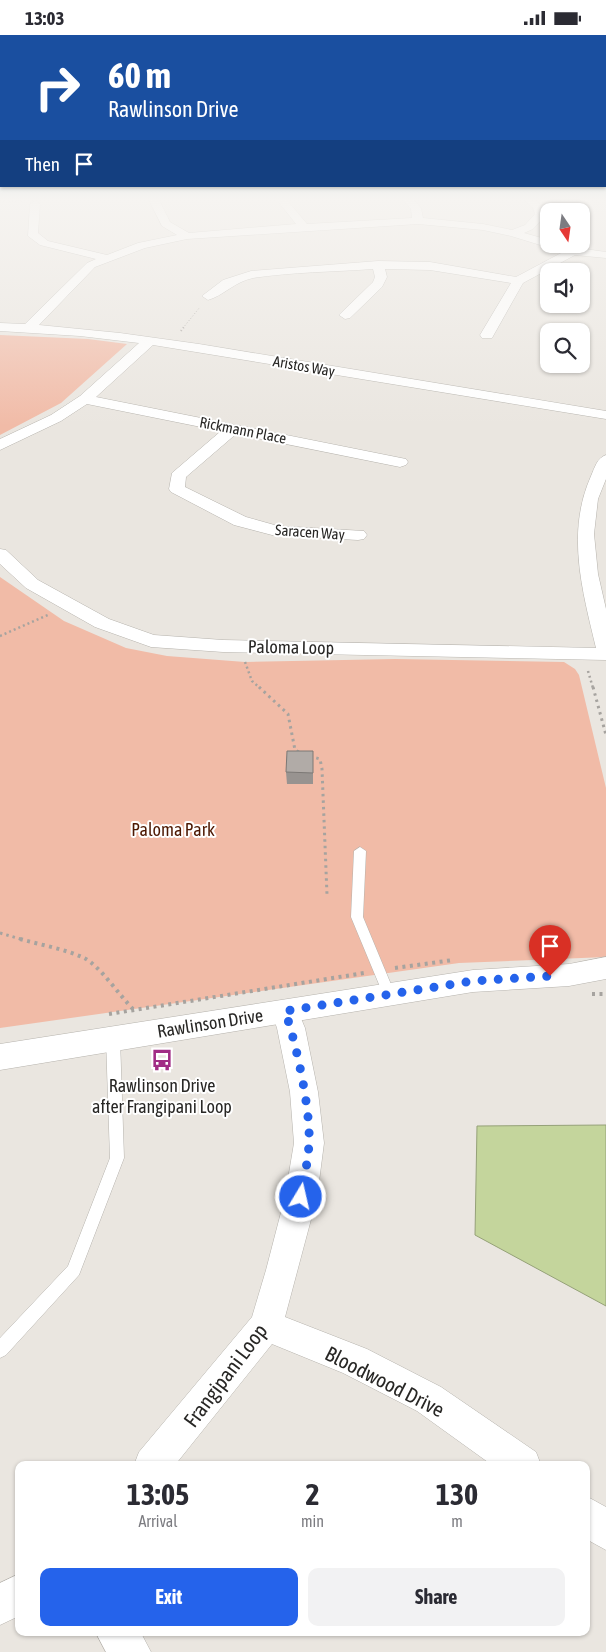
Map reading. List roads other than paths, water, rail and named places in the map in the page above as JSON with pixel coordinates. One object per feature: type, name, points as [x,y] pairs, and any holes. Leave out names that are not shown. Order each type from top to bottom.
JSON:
[{"type":"street","points":[[29,327],[81,275]]},
{"type":"street","points":[[208,296],[226,283],[250,275]]},
{"type":"street","points":[[345,315],[378,284],[381,275]]},
{"type":"street","points":[[485,275],[518,281]]},
{"type":"street","points":[[487,335],[518,281],[528,275]]},
{"type":"street","name":"Aristos Way","points":[[0,327],[29,327],[97,333],[171,343],[430,388],[606,415]]},
{"type":"street","points":[[0,445],[56,418],[85,399],[149,341]]},
{"type":"street","name":"Rickmann Place","points":[[85,399],[400,462]]},
{"type":"street","name":"Saracen Way","points":[[233,429],[178,476],[177,489],[240,521],[278,531],[358,535]]},
{"type":"street","points":[[606,460],[598,501],[586,523],[588,560],[593,594],[606,648]]},
{"type":"street","name":"Paloma Loop","points":[[0,554],[32,583],[102,623],[151,641],[223,646],[606,654]]},
{"type":"street","name":"Rawlinson Drive","points":[[0,1057],[473,981],[569,975],[606,968]]},
{"type":"street","name":"Rawlinson Drive","points":[[569,975],[606,979]]},
{"type":"street","name":"Frangipani Loop","points":[[155,1461],[266,1325],[301,1197],[310,1143],[304,1092],[291,1029],[285,1011]]},
{"type":"street","name":"Bloodwood Drive","points":[[266,1325],[355,1361],[429,1399],[517,1461]]},
{"type":"street","points":[[590,1518],[606,1531]]},
{"type":"street","points":[[0,1605],[15,1596]]},
{"type":"street","points":[[118,1636],[131,1652]]},
{"type":"lane","points":[[360,851],[357,917],[389,994]]},
{"type":"lane","points":[[0,1350],[74,1270],[117,1158],[113,1039]]},
{"type":"place","name":"Rawlinson Drive after Frangipani Loop","points":[[162,1060]]},
{"type":"park label","name":"Paloma Park","points":[[173,829]]}]
